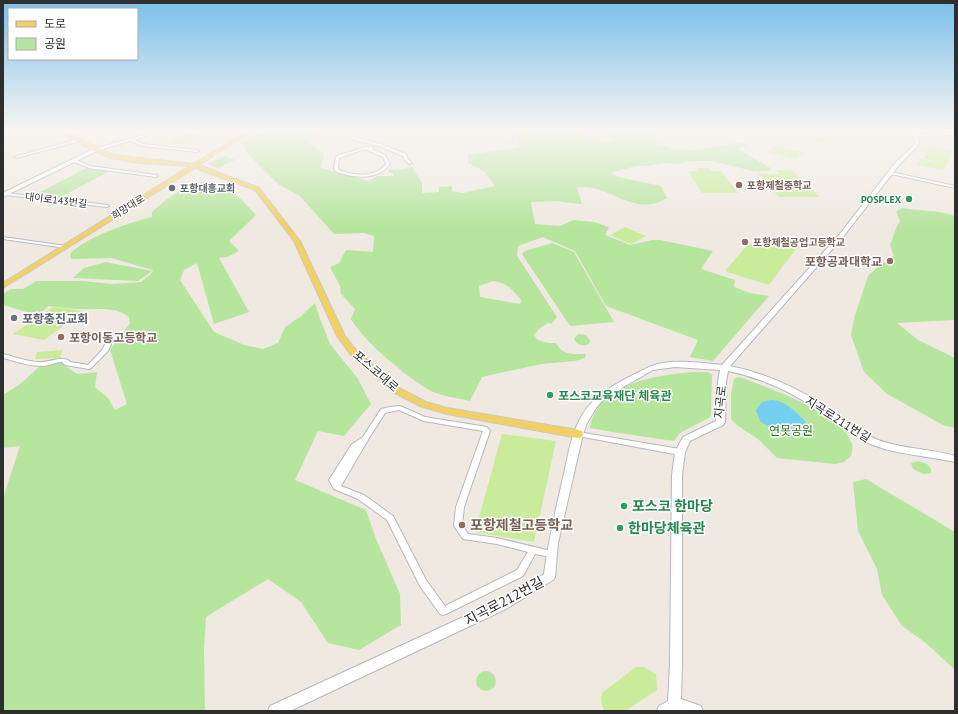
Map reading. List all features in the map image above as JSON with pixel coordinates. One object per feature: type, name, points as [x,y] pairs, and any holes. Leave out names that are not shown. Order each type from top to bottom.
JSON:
[{"type":"main road","points":[[4,195],[69,162]]},
{"type":"main road","name":"포스코대로","points":[[163,162],[189,165],[255,188],[262,193],[297,241],[341,336],[353,352],[396,390],[423,404],[447,412],[578,434]]},
{"type":"main road","name":"희망대로","points":[[3,279],[57,246],[82,233],[193,162]]},
{"type":"main road","name":"희망대로","points":[[189,165],[194,162]]},
{"type":"main road","points":[[725,367],[841,236],[901,162]]},
{"type":"main road","name":"희망대로","points":[[3,286],[66,247],[82,233]]},
{"type":"main road","points":[[41,256],[49,257]]},
{"type":"main road","name":"지곡로212번길","points":[[275,711],[502,605],[549,577],[551,554],[578,434],[584,416],[614,387],[645,373],[649,369],[668,365],[725,367]]},
{"type":"main road","name":"지곡로","points":[[696,711],[669,707],[676,664],[677,475],[680,452],[686,438],[720,423],[722,382],[725,367]]},
{"type":"main road","name":"지곡로211번길","points":[[725,367],[746,372],[788,388],[828,411],[867,439],[900,450],[930,453],[955,459]]},
{"type":"street","points":[[79,162],[89,167],[156,176]]},
{"type":"street","points":[[337,162],[337,171],[351,175],[373,175],[384,171],[388,164],[387,162]]},
{"type":"street","points":[[892,173],[955,187]]},
{"type":"street","name":"대이로143번길","points":[[4,195],[107,206]]},
{"type":"street","points":[[3,238],[66,247]]},
{"type":"street","points":[[3,356],[43,365],[59,359],[64,359],[67,364],[89,367],[106,350],[108,344]]},
{"type":"street","points":[[532,550],[520,573],[443,611],[423,583],[390,518],[361,497],[337,487],[383,411],[400,408],[424,419],[485,428],[487,431],[460,507],[458,526],[466,537],[497,541],[551,554]]},
{"type":"street","name":"포스코대로","points":[[578,434],[680,452]]},
{"type":"green space","points":[[211,162],[230,162],[218,168],[207,164]]},
{"type":"green space","points":[[256,162],[322,162],[321,168],[368,181],[378,176],[393,176],[394,174],[388,172],[389,169],[400,170],[412,167],[422,183],[422,193],[439,192],[439,187],[452,186],[452,191],[463,193],[495,186],[484,171],[468,162],[685,162],[636,166],[610,173],[618,177],[661,186],[667,198],[654,203],[643,204],[621,199],[600,190],[577,188],[582,204],[557,201],[531,202],[535,224],[560,226],[574,220],[594,222],[609,227],[605,235],[630,245],[660,240],[713,251],[701,269],[735,280],[734,287],[750,293],[769,296],[713,361],[690,357],[698,340],[606,306],[575,251],[543,237],[518,246],[517,256],[557,317],[551,324],[548,323],[539,329],[534,335],[536,338],[546,343],[556,343],[565,352],[573,354],[586,354],[585,358],[575,361],[541,364],[482,377],[470,401],[449,397],[429,390],[398,368],[365,338],[351,319],[355,309],[341,294],[340,286],[330,267],[339,263],[346,250],[373,252],[374,236],[364,233],[334,234],[300,196],[278,184]],"holes":[[[493,281],[502,283],[512,290],[521,300],[520,304],[480,297],[479,286]]]},
{"type":"green space","points":[[717,162],[761,162],[772,169],[767,171],[753,171]]},
{"type":"green space","points":[[919,162],[942,163],[939,162],[948,162],[943,170],[917,165]]},
{"type":"green space","points":[[89,167],[112,170],[55,200],[30,197]]},
{"type":"green space","points":[[697,168],[709,168],[711,171],[721,171],[738,193],[702,193],[688,171],[698,171]]},
{"type":"green space","points":[[777,170],[793,171],[820,197],[779,197],[758,174],[783,174],[779,173]]},
{"type":"green space","points":[[202,182],[212,184],[233,193],[256,215],[229,241],[239,251],[227,257],[219,258],[249,312],[214,324],[197,263],[184,270],[180,280],[214,332],[244,345],[263,349],[278,343],[285,327],[300,317],[315,303],[330,344],[358,379],[371,404],[344,436],[318,431],[295,480],[366,510],[376,539],[400,594],[401,625],[359,650],[328,643],[301,602],[268,579],[206,617],[204,649],[205,711],[3,711],[3,498],[20,446],[3,448],[3,395],[19,385],[39,367],[60,362],[77,374],[97,372],[95,387],[108,398],[115,410],[127,404],[110,350],[130,323],[129,317],[118,311],[106,309],[77,309],[49,306],[37,315],[3,305],[3,294],[11,289],[23,289],[37,281],[82,281],[113,284],[141,282],[151,274],[153,270],[111,258],[71,259],[70,254],[86,242],[108,231],[152,217],[152,212],[163,202],[181,190]]},
{"type":"green space","points":[[903,208],[955,216],[955,320],[897,323],[918,340],[955,358],[955,428],[943,425],[887,394],[864,372],[851,335],[855,315],[868,276],[880,265],[894,257],[890,245],[900,221],[896,211]]},
{"type":"green space","points":[[625,227],[646,236],[631,244],[610,235]]},
{"type":"green space","points":[[552,243],[574,252],[614,322],[570,326],[522,254],[525,251]]},
{"type":"green space","points":[[748,244],[796,249],[769,285],[727,272],[726,270]]},
{"type":"green space","points":[[106,262],[152,271],[138,281],[73,278],[84,268]]},
{"type":"green space","points":[[53,307],[84,311],[44,340],[13,334]]},
{"type":"green space","points":[[578,334],[587,336],[590,341],[589,344],[578,344],[574,339]]},
{"type":"green space","points":[[63,350],[60,358],[35,359],[37,352]]},
{"type":"green space","points":[[708,372],[712,375],[711,415],[709,418],[680,433],[674,441],[590,428],[595,413],[605,400],[617,391],[648,379],[680,373]]},
{"type":"green space","name":"연못공원","points":[[738,377],[787,396],[821,412],[835,422],[846,433],[852,444],[851,456],[844,462],[835,464],[777,458],[758,439],[738,426],[731,419],[731,394],[734,379]]},
{"type":"green space","points":[[502,434],[556,441],[534,542],[475,532]]},
{"type":"green space","points":[[918,461],[927,464],[931,469],[931,473],[923,474],[913,469],[911,463]]},
{"type":"green space","points":[[866,479],[955,532],[955,670],[926,643],[902,626],[882,595],[877,569],[858,531],[853,482]]},
{"type":"green space","points":[[636,667],[644,667],[656,674],[657,690],[625,711],[604,711],[601,699],[603,692]]},
{"type":"green space","points":[[482,671],[490,671],[496,677],[496,685],[490,691],[482,691],[476,685],[476,677]]},
{"type":"water","points":[[771,400],[781,402],[796,412],[808,425],[807,433],[793,437],[760,421],[756,410],[762,402]]},
{"type":"tunnel","points":[[73,336],[83,333]]},
{"type":"place","name":"포항제철중학교","points":[[739,185]]},
{"type":"place","name":"포항대흥교회","points":[[172,188]]},
{"type":"place","name":"POSPLEX","points":[[909,199]]},
{"type":"place","name":"포항제철공업고등학교","points":[[745,242]]},
{"type":"place","name":"포항공과대학교","points":[[890,261]]},
{"type":"place","name":"포항충진교회","points":[[14,318]]},
{"type":"place","name":"포항이동고등학교","points":[[61,337]]},
{"type":"place","name":"포스코교육재단 체육관","points":[[550,395]]},
{"type":"place","name":"포스코 한마당","points":[[624,506]]},
{"type":"place","name":"포항제철고등학교","points":[[462,525]]},
{"type":"place","name":"한마당체육관","points":[[620,528]]}]
